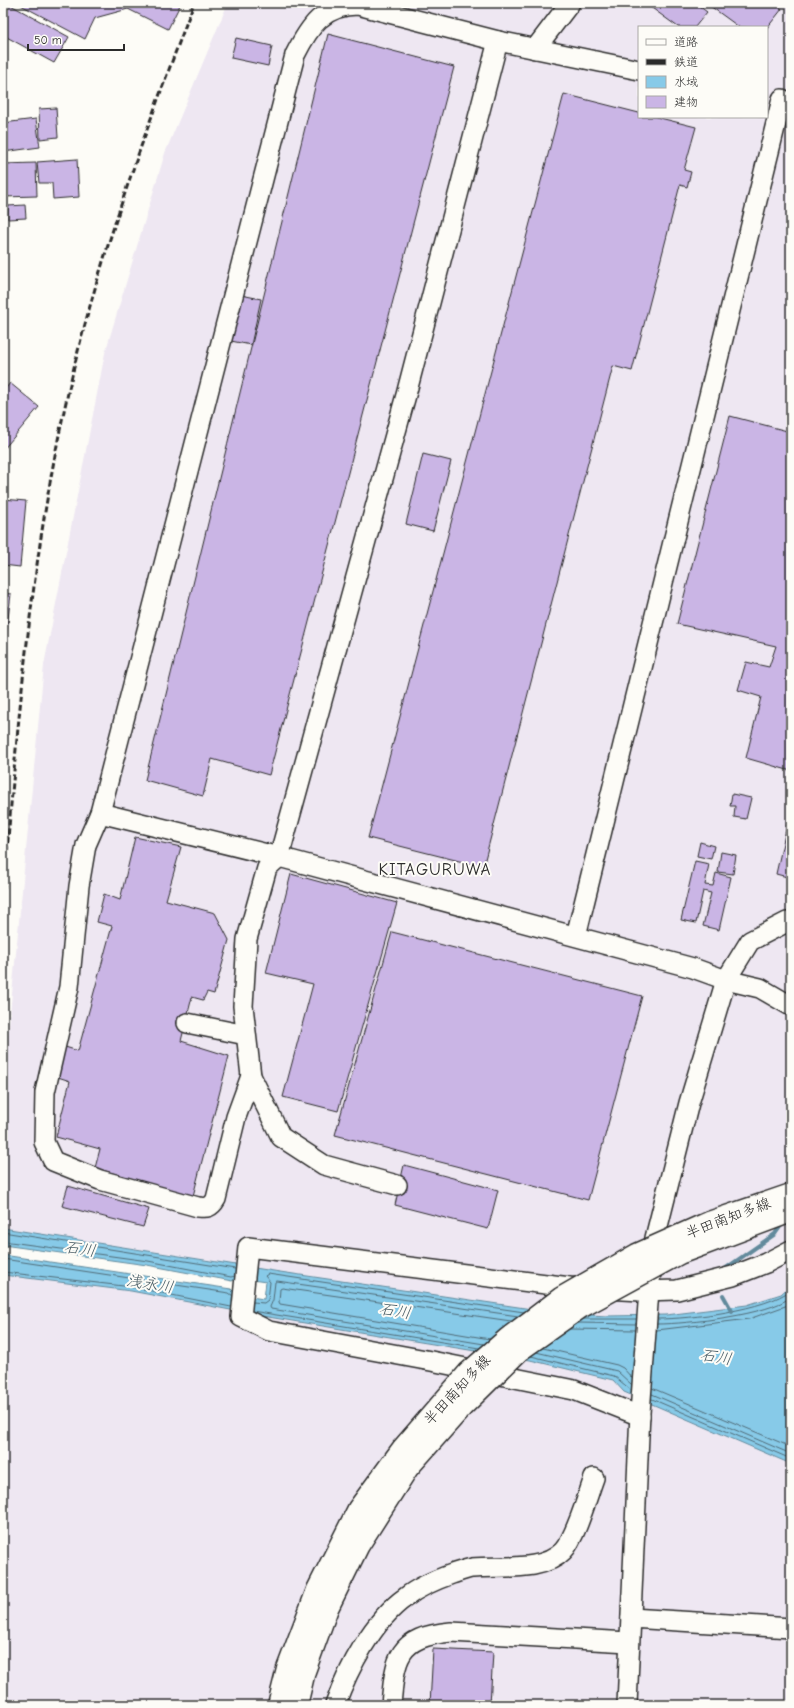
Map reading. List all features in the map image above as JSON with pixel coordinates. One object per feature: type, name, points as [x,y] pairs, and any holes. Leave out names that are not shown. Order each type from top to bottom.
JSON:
[{"type":"main road","name":"半田南知多線","points":[[279,1705],[288,1669],[318,1590],[359,1509],[403,1449],[469,1373],[508,1339],[562,1298],[637,1255],[709,1223],[791,1195]]},
{"type":"main road","name":"半田南知多線","points":[[296,1705],[304,1671],[327,1608],[358,1545],[406,1468],[462,1406],[519,1350],[580,1307],[679,1253],[791,1211]]},
{"type":"street","points":[[535,49],[570,3]]},
{"type":"street","points":[[251,1076],[236,1117],[216,1200],[212,1206],[208,1208],[198,1207],[100,1180],[53,1161],[44,1142],[45,1092],[69,987],[79,886],[86,845],[100,813],[295,55],[308,30],[318,18],[333,10],[349,5],[358,5],[498,41],[638,70]]},
{"type":"street","points":[[397,1185],[324,1165],[281,1137],[251,1076],[243,1006],[247,939],[266,868],[279,858],[406,395],[498,41]]},
{"type":"street","points":[[576,936],[780,99]]},
{"type":"street","points":[[100,813],[279,858],[693,968],[726,980],[760,988],[791,1006]]},
{"type":"street","points":[[627,1705],[640,1414],[649,1292],[655,1238],[668,1181],[689,1103],[726,980],[750,941],[787,922],[791,923]]},
{"type":"street","points":[[187,1023],[246,1035]]},
{"type":"street","points":[[640,1414],[574,1390],[423,1359],[269,1331],[241,1317],[248,1247],[570,1287],[649,1292],[677,1290],[733,1276],[766,1263],[791,1250]]},
{"type":"street","points":[[334,1705],[356,1660],[378,1624],[405,1597],[432,1581],[472,1568],[513,1568],[547,1562],[563,1551],[572,1537],[594,1478]]},
{"type":"street","points":[[631,1618],[791,1628]]},
{"type":"street","points":[[391,1705],[394,1668],[402,1652],[415,1640],[429,1634],[450,1632],[629,1642]]},
{"type":"shaded area","points":[[228,3],[791,3],[791,1285],[781,1294],[747,1305],[666,1315],[607,1316],[559,1313],[280,1272],[3,1228],[3,1086],[44,665],[105,353],[165,153]]},
{"type":"shaded area","points":[[3,1275],[131,1291],[262,1316],[530,1360],[613,1380],[624,1392],[791,1464],[791,1705],[3,1705]]},
{"type":"water","points":[[3,1228],[280,1272],[559,1313],[607,1316],[666,1315],[747,1305],[781,1294],[791,1285],[791,1464],[624,1392],[613,1380],[530,1360],[262,1316],[131,1291],[3,1275],[3,1255],[231,1289],[237,1295],[264,1299],[266,1282],[238,1278],[232,1281],[147,1265],[3,1245]]},
{"type":"building","points":[[3,3],[7,3],[69,37],[54,63],[3,35]]},
{"type":"building","points":[[17,3],[181,3],[168,29],[128,9],[95,18],[85,39]]},
{"type":"building","points":[[645,3],[695,3],[707,12],[696,26],[677,26]]},
{"type":"building","points":[[706,3],[774,3],[782,9],[768,27],[738,26]]},
{"type":"building","points":[[328,34],[454,67],[269,775],[212,759],[203,796],[145,780]]},
{"type":"building","points":[[236,38],[272,46],[268,66],[231,58]]},
{"type":"building","points":[[564,94],[638,113],[638,118],[660,118],[696,127],[684,170],[691,172],[687,187],[680,185],[632,371],[613,366],[483,867],[368,838]]},
{"type":"building","points":[[56,108],[58,137],[40,139],[39,109]]},
{"type":"building","points":[[36,119],[40,147],[3,152],[3,123]]},
{"type":"building","points":[[77,159],[79,197],[53,199],[52,183],[39,183],[37,162]]},
{"type":"building","points":[[36,163],[37,196],[3,197],[3,164]]},
{"type":"building","points":[[25,205],[26,218],[8,219],[8,206]]},
{"type":"building","points":[[241,295],[261,299],[251,345],[231,341]]},
{"type":"building","points":[[10,383],[39,407],[3,450],[3,392]]},
{"type":"building","points":[[730,416],[791,432],[791,771],[746,758],[761,697],[738,690],[746,662],[769,667],[776,646],[677,624]]},
{"type":"building","points":[[423,454],[451,461],[433,531],[406,524]]},
{"type":"building","points":[[3,499],[26,501],[20,567],[3,565]]},
{"type":"building","points":[[3,593],[11,594],[3,661]]},
{"type":"building","points":[[732,794],[751,798],[746,819],[734,817],[735,806],[730,806]]},
{"type":"building","points":[[791,807],[791,878],[776,874]]},
{"type":"building","points":[[135,837],[181,847],[166,900],[215,913],[229,940],[214,994],[207,992],[203,1000],[192,997],[181,1041],[229,1056],[193,1196],[95,1168],[100,1149],[56,1137],[70,1081],[55,1076],[62,1046],[78,1051],[112,926],[97,922],[104,894],[120,900]]},
{"type":"building","points":[[700,842],[714,846],[711,859],[697,856]]},
{"type":"building","points":[[721,852],[736,855],[733,874],[718,872]]},
{"type":"building","points":[[695,861],[709,864],[705,885],[713,886],[716,873],[731,877],[719,930],[703,926],[711,893],[703,891],[696,923],[681,920]]},
{"type":"building","points":[[291,874],[397,903],[338,1111],[283,1097],[313,984],[266,973]]},
{"type":"building","points":[[392,932],[642,996],[588,1200],[335,1135]]},
{"type":"building","points":[[404,1165],[498,1190],[488,1229],[395,1205]]},
{"type":"building","points":[[68,1186],[149,1209],[143,1227],[62,1206]]},
{"type":"building","points":[[433,1649],[493,1652],[490,1705],[430,1705]]},
{"type":"waterway","points":[[722,1271],[775,1234],[782,1224]]},
{"type":"waterway","points":[[723,1295],[732,1311]]},
{"type":"railway","points":[[3,897],[14,767],[28,637],[36,573],[57,444],[71,380],[96,284],[142,143],[194,3]]},
{"type":"district","name":"KITAGURUWA","points":[[435,869]]},
{"type":"water label","name":"石川","points":[[80,1249]]},
{"type":"water label","name":"浅永川","points":[[150,1284]]},
{"type":"water label","name":"石川","points":[[395,1311]]},
{"type":"water label","name":"石川","points":[[716,1357]]}]
